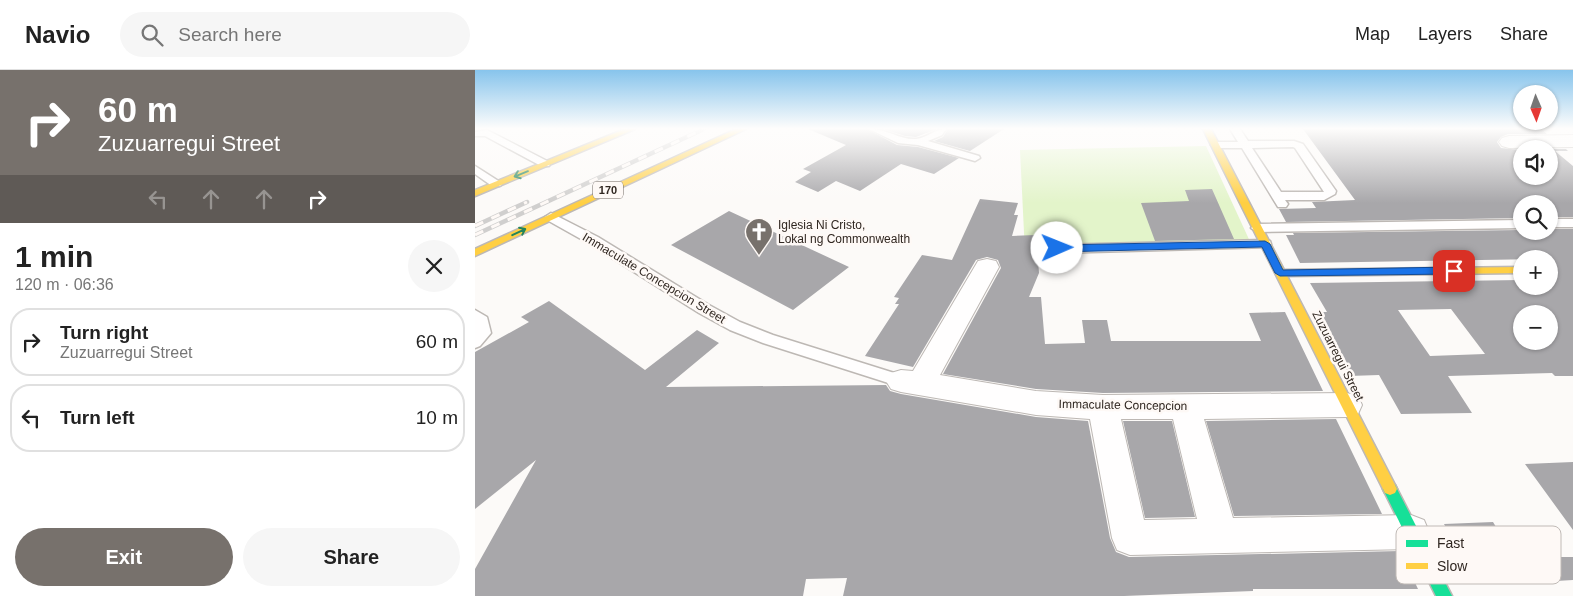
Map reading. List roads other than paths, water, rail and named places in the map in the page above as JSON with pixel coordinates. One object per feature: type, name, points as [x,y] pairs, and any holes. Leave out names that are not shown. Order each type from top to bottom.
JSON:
[{"type":"street","points":[[475,193],[571,154]]},
{"type":"street","name":"170","points":[[475,253],[689,154]]},
{"type":"street","name":"Zuzuarregui Street","points":[[1220,154],[1408,526]]},
{"type":"street","points":[[911,382],[987,267]]},
{"type":"street","points":[[1280,273],[1513,270]]},
{"type":"street","name":"Immaculate Concepcion","points":[[911,382],[1036,403],[1103,407],[1347,405]]},
{"type":"street","points":[[1185,406],[1220,537]]},
{"type":"street","points":[[1103,407],[1129,538],[1396,532]]},
{"type":"street","name":"Zuzuarregui Street","points":[[1438,584],[1444,596]]},
{"type":"lane","points":[[525,154],[545,164]]},
{"type":"lane","points":[[959,154],[975,158]]},
{"type":"lane","points":[[1250,154],[1281,201],[1329,194],[1329,191],[1304,154]]},
{"type":"lane","points":[[475,169],[496,184]]},
{"type":"lane","name":"Immaculate Concepcion Street","points":[[551,217],[593,240],[703,309],[735,326],[768,339],[911,382]]},
{"type":"lane","points":[[1558,223],[1573,223]]},
{"type":"lane","points":[[1257,228],[1513,224]]},
{"type":"lane","points":[[1057,248],[1265,244]]},
{"type":"lane","points":[[475,315],[481,321],[484,332],[475,342]]},
{"type":"railway","points":[[475,235],[651,154]]},
{"type":"railway","points":[[475,226],[527,202]]},
{"type":"place","name":"Iglesia Ni Cristo, Lokal ng Commonwealth","points":[[759,256]]}]
